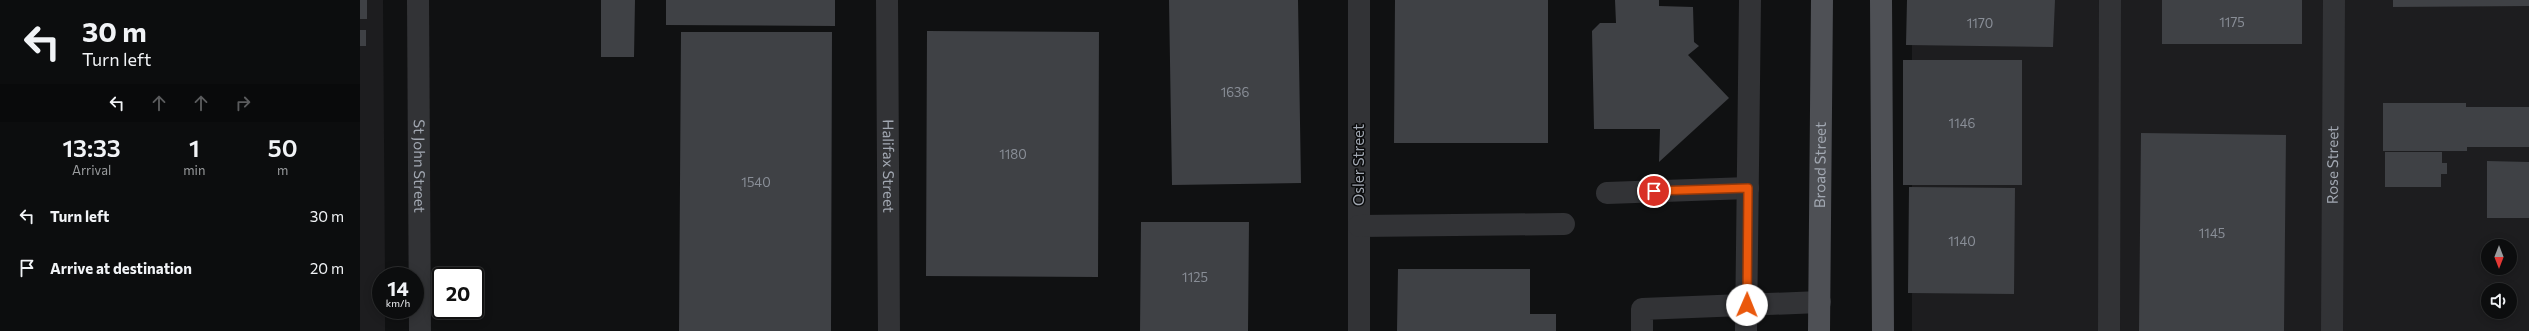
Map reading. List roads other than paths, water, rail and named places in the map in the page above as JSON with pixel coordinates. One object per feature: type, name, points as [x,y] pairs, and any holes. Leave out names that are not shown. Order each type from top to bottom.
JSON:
[{"type":"main road","name":"Broad Street","points":[[1819,331],[1822,0]]},
{"type":"main road","points":[[1881,0],[1883,331]]},
{"type":"street","name":"St John Street","points":[[418,0],[420,331]]},
{"type":"street","name":"Halifax Street","points":[[887,0],[889,331]]},
{"type":"street","name":"Osler Street","points":[[1359,0],[1359,331]]},
{"type":"street","points":[[1746,331],[1750,0]]},
{"type":"street","points":[[2108,331],[2110,0]]},
{"type":"street","name":"Rose Street","points":[[2332,331],[2334,0]]},
{"type":"street","points":[[1607,192],[1748,188]]},
{"type":"street","points":[[1359,226],[1564,224]]},
{"type":"street","points":[[1642,331],[1642,309],[1820,302]]}]
